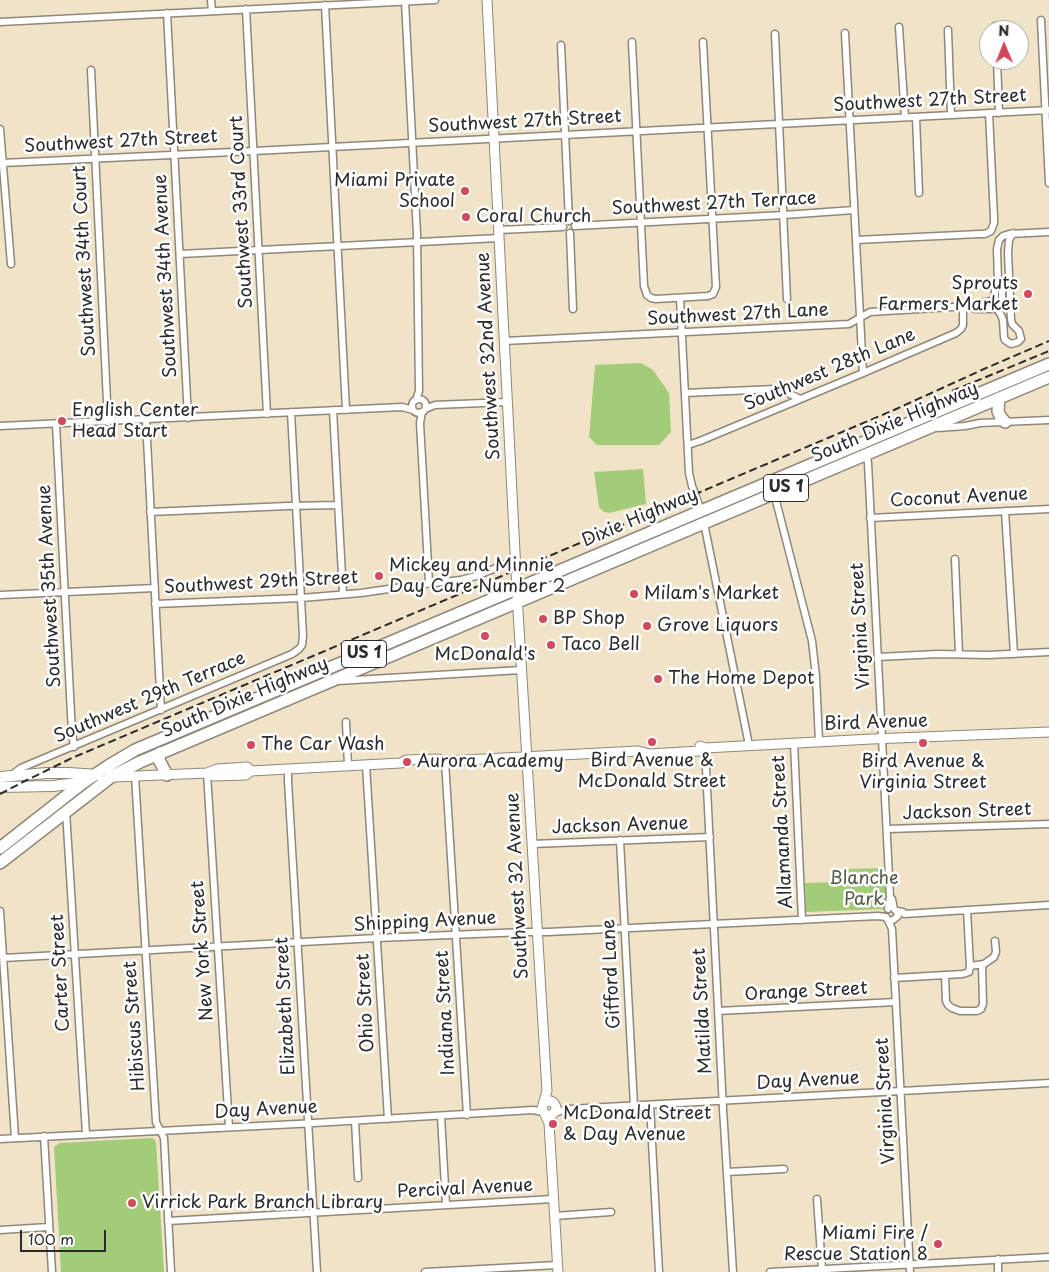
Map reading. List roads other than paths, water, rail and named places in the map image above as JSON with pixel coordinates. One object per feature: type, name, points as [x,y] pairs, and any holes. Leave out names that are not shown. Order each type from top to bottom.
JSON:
[{"type":"highway","name":"Dixie Highway","points":[[84,782],[135,750],[517,596],[864,449],[1049,364]]},
{"type":"highway","name":"South Dixie Highway","points":[[703,517],[774,493],[864,449],[929,428],[1049,377]]},
{"type":"highway","points":[[998,398],[998,411],[1005,422]]},
{"type":"highway","name":"South Dixie Highway","points":[[0,863],[111,777],[140,762],[361,668],[517,596]]},
{"type":"highway","points":[[160,753],[159,760],[167,775]]},
{"type":"highway","name":"US 1","points":[[0,848],[84,782]]},
{"type":"main road","points":[[5,776],[62,773],[95,774],[111,777]]},
{"type":"main road","points":[[0,788],[53,786],[111,777]]},
{"type":"street","points":[[211,0],[212,11]]},
{"type":"street","points":[[0,22],[435,0]]},
{"type":"street","name":"Southwest 32nd Avenue","points":[[487,0],[517,596]]},
{"type":"street","points":[[405,1],[417,242],[419,401]]},
{"type":"street","points":[[325,5],[346,410]]},
{"type":"street","name":"Southwest 33rd Court","points":[[246,9],[268,414]]},
{"type":"street","name":"Southwest 34th Avenue","points":[[167,13],[188,418]]},
{"type":"street","points":[[1041,20],[1047,110],[1049,183]]},
{"type":"street","points":[[899,27],[905,117]]},
{"type":"street","points":[[948,30],[951,115]]},
{"type":"street","points":[[845,33],[863,374]]},
{"type":"street","points":[[775,34],[787,298]]},
{"type":"street","points":[[632,42],[644,286],[647,295],[651,298],[708,296],[714,292],[716,283],[703,42]]},
{"type":"street","points":[[561,45],[565,135],[572,224],[575,230],[570,233]]},
{"type":"street","name":"Southwest 34th Court","points":[[91,70],[108,422]]},
{"type":"street","points":[[997,70],[999,113]]},
{"type":"street","name":"Southwest 27th Street","points":[[3,163],[1047,110]]},
{"type":"street","points":[[856,240],[985,234],[991,231],[994,218],[989,113]]},
{"type":"street","points":[[916,117],[919,193]]},
{"type":"street","points":[[0,129],[12,264]]},
{"type":"street","name":"Southwest 27th Terrace","points":[[572,224],[641,223],[854,210]]},
{"type":"street","points":[[563,227],[566,222],[572,224]]},
{"type":"street","points":[[180,254],[417,242],[563,227]]},
{"type":"street","points":[[563,227],[565,232],[570,233]]},
{"type":"street","points":[[1013,233],[1009,240],[1008,253],[1011,314],[1012,324],[1021,336],[1018,342],[1011,344],[1005,340],[1003,320],[992,301],[996,296],[995,289],[998,282],[997,246],[1001,238],[1013,233],[1049,232]]},
{"type":"street","points":[[570,233],[573,309]]},
{"type":"street","points":[[997,309],[1002,305],[1002,288],[998,282]]},
{"type":"street","points":[[680,298],[690,479],[703,517],[749,745]]},
{"type":"street","name":"Southwest 27th Lane","points":[[504,341],[849,324],[870,312],[966,306],[992,301]]},
{"type":"street","name":"Southwest 27th Lane","points":[[966,306],[974,309],[997,309]]},
{"type":"street","name":"Southwest 28th Lane","points":[[688,445],[863,374],[958,332],[963,324],[966,306]]},
{"type":"street","points":[[685,393],[775,389],[784,391],[800,400]]},
{"type":"street","points":[[419,401],[412,406],[419,411],[429,583],[468,579],[516,560]]},
{"type":"street","points":[[419,401],[426,405],[419,411]]},
{"type":"street","points":[[402,407],[419,401],[435,405],[507,402]]},
{"type":"street","points":[[0,426],[402,407],[419,411],[435,405]]},
{"type":"street","points":[[333,410],[343,594]]},
{"type":"street","points":[[291,412],[301,598]]},
{"type":"street","points":[[146,420],[161,710]]},
{"type":"street","points":[[929,428],[1049,420]]},
{"type":"street","name":"Southwest 35th Avenue","points":[[56,424],[74,747]]},
{"type":"street","name":"Virginia Street","points":[[864,449],[868,463],[910,1272]]},
{"type":"street","points":[[774,493],[812,641],[816,676],[819,742]]},
{"type":"street","points":[[150,512],[338,505]]},
{"type":"street","name":"Coconut Avenue","points":[[870,518],[1049,509]]},
{"type":"street","points":[[1005,511],[1014,654]]},
{"type":"street","points":[[955,559],[960,654]]},
{"type":"street","name":"Southwest 29th Street","points":[[156,604],[301,598],[429,583]]},
{"type":"street","name":"Southwest 29th Street","points":[[0,595],[154,588]]},
{"type":"street","name":"Southwest 32 Avenue","points":[[517,596],[557,1268]]},
{"type":"street","name":"Southwest 29th Terrace","points":[[5,776],[292,654],[300,648],[303,636],[301,598]]},
{"type":"street","points":[[878,657],[1049,652]]},
{"type":"street","points":[[361,668],[362,674],[367,679]]},
{"type":"street","points":[[329,682],[521,670]]},
{"type":"street","points":[[346,722],[348,766]]},
{"type":"street","name":"Bird Avenue","points":[[111,777],[208,773],[217,769],[247,767],[251,770],[288,769],[401,763],[406,760],[438,758],[445,760],[638,751],[648,748],[699,745],[705,748],[1049,732]]},
{"type":"street","name":"Allamanda Street","points":[[794,743],[802,920]]},
{"type":"street","name":"Matilda Street","points":[[705,748],[733,1272]]},
{"type":"street","name":"Indiana Street","points":[[445,760],[467,1115]]},
{"type":"street","name":"Ohio Street","points":[[366,765],[388,1119]]},
{"type":"street","name":"Elizabeth Street","points":[[288,769],[317,1272]]},
{"type":"street","name":"New York Street","points":[[208,773],[229,1127]]},
{"type":"street","name":"Hibiscus Street","points":[[135,776],[156,1122],[164,1138],[171,1272]]},
{"type":"street","name":"Carter Street","points":[[66,811],[86,1134]]},
{"type":"street","name":"Jackson Street","points":[[886,829],[1049,824]]},
{"type":"street","name":"Jackson Avenue","points":[[532,844],[710,837]]},
{"type":"street","name":"Gifford Lane","points":[[620,840],[634,1106]]},
{"type":"street","points":[[891,914],[1049,905]]},
{"type":"street","points":[[894,978],[967,973],[970,966],[967,910]]},
{"type":"street","points":[[0,911],[15,1138]]},
{"type":"street","name":"Shipping Avenue","points":[[3,958],[377,938],[802,920],[891,914]]},
{"type":"street","points":[[970,966],[982,965],[994,957],[996,941]]},
{"type":"street","points":[[945,975],[946,1001],[950,1006],[962,1012],[974,1011],[981,1008],[983,1001],[982,965]]},
{"type":"street","name":"Orange Street","points":[[718,1011],[896,1002]]},
{"type":"street","name":"Day Avenue","points":[[0,1138],[355,1121],[467,1115],[548,1108],[634,1106],[1049,1083]]},
{"type":"street","points":[[650,1105],[659,1272]]},
{"type":"street","points":[[441,1116],[446,1205]]},
{"type":"street","points":[[355,1121],[358,1178]]},
{"type":"street","points":[[44,1136],[52,1272]]},
{"type":"street","points":[[727,1172],[784,1169]]},
{"type":"street","name":"Percival Avenue","points":[[168,1221],[553,1199]]},
{"type":"street","points":[[817,1199],[822,1269]]},
{"type":"street","points":[[554,1216],[611,1212]]},
{"type":"street","points":[[0,1230],[50,1227]]},
{"type":"street","points":[[770,1272],[1049,1257]]},
{"type":"street","points":[[998,1259],[998,1272]]},
{"type":"street","points":[[425,1272],[557,1268]]},
{"type":"railway","points":[[0,794],[72,758],[894,410],[1049,341]]},
{"type":"railway","points":[[952,391],[1049,351]]},
{"type":"place","name":"Miami Private School","points":[[465,191]]},
{"type":"place","name":"Coral Church","points":[[466,217]]},
{"type":"place","name":"Sprouts Farmers Market","points":[[1028,294]]},
{"type":"place","name":"English Center Head Start","points":[[62,421]]},
{"type":"place","name":"Mickey and Minnie Day Care Number 2","points":[[379,576]]},
{"type":"place","name":"Milam's Market","points":[[634,594]]},
{"type":"place","name":"BP Shop","points":[[543,619]]},
{"type":"place","name":"Grove Liquors","points":[[647,626]]},
{"type":"place","name":"McDonald's","points":[[485,636]]},
{"type":"place","name":"Taco Bell","points":[[551,645]]},
{"type":"place","name":"The Home Depot","points":[[658,679]]},
{"type":"place","name":"Bird Avenue & McDonald Street","points":[[652,742]]},
{"type":"place","name":"Bird Avenue & Virginia Street","points":[[923,743]]},
{"type":"place","name":"The Car Wash","points":[[251,745]]},
{"type":"place","name":"Aurora Academy","points":[[407,762]]},
{"type":"place","name":"McDonald Street & Day Avenue","points":[[553,1124]]},
{"type":"place","name":"Virrick Park Branch Library","points":[[132,1203]]},
{"type":"place","name":"Miami Fire / Rescue Station 8","points":[[938,1244]]},
{"type":"park label","name":"Blanche Park","points":[[864,890]]}]
